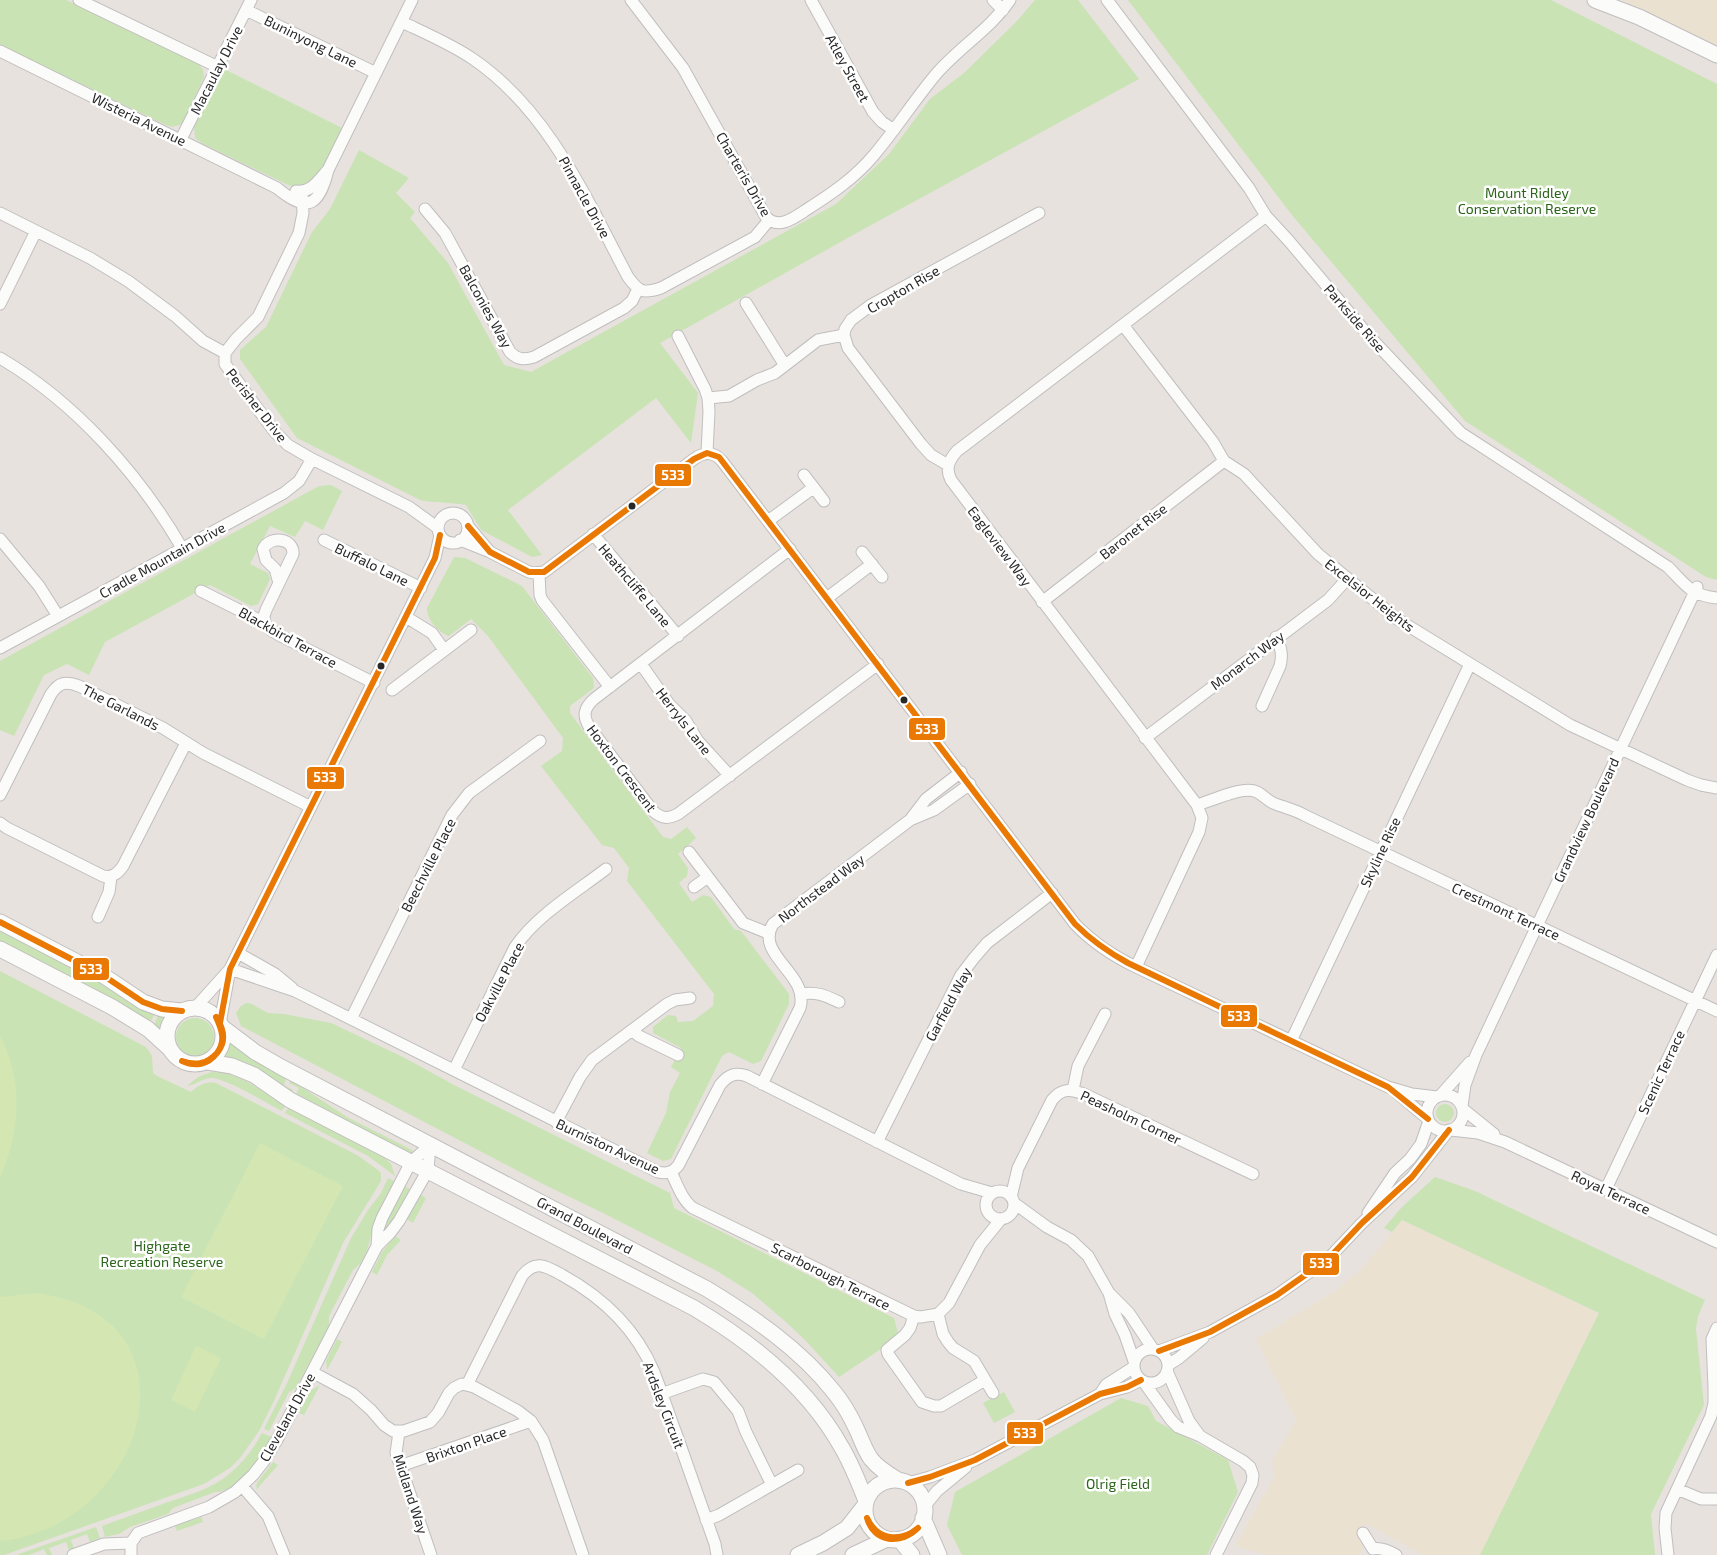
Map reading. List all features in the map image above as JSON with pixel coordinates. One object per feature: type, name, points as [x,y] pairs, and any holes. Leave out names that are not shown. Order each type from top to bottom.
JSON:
[{"type":"street","points":[[79,0],[92,3],[218,67]]},
{"type":"street","points":[[302,198],[328,170],[412,0]]},
{"type":"street","name":"Charteris Drive","points":[[631,0],[683,68],[769,220],[777,223],[785,222],[834,192],[863,166],[894,130],[936,75],[953,56],[1003,10],[1010,0]]},
{"type":"street","name":"Atley Street","points":[[811,0],[872,112],[894,130]]},
{"type":"street","points":[[993,0],[1003,10]]},
{"type":"street","name":"Parkside Rise","points":[[1107,0],[1249,188],[1266,216],[1369,336],[1461,432],[1668,567],[1679,571],[1700,596],[1717,598]]},
{"type":"street","points":[[1596,0],[1638,17],[1717,55]]},
{"type":"street","points":[[1610,0],[1638,17]]},
{"type":"street","name":"Macaulay Drive","points":[[181,140],[248,5]]},
{"type":"street","name":"Buninyong Lane","points":[[248,5],[376,73]]},
{"type":"street","name":"Pinnacle Drive","points":[[402,22],[473,59],[526,106],[543,126],[559,150],[628,277],[638,289]]},
{"type":"street","name":"Wisteria Avenue","points":[[0,51],[277,188],[292,200],[302,198]]},
{"type":"street","name":"Perisher Drive","points":[[302,198],[302,224],[299,234],[262,311],[225,352],[224,358],[228,370],[274,431],[288,445],[312,459],[409,506],[446,514]]},
{"type":"street","name":"Balconies Way","points":[[425,209],[444,233],[510,352],[522,360],[534,357],[624,308],[632,301],[638,289]]},
{"type":"street","name":"Cropton Rise","points":[[844,335],[845,329],[851,320],[879,300],[1039,213]]},
{"type":"street","points":[[0,214],[90,258],[128,282],[175,316],[203,341],[225,352]]},
{"type":"street","points":[[708,398],[729,396],[774,373],[818,340],[844,335],[848,348],[926,450],[948,465],[957,451],[1266,216]]},
{"type":"street","points":[[638,289],[648,292],[661,288],[754,236],[769,220]]},
{"type":"street","points":[[0,304],[36,231]]},
{"type":"street","points":[[746,303],[784,364]]},
{"type":"street","points":[[1123,326],[1214,442],[1224,462]]},
{"type":"street","points":[[678,336],[706,389],[708,398],[707,453]]},
{"type":"street","points":[[0,358],[53,396],[97,436],[141,487],[182,548]]},
{"type":"street","points":[[439,532],[443,539],[456,541],[490,552],[521,568],[538,573],[548,570],[694,458],[707,453],[719,457],[1086,935],[1107,952],[1136,968],[1388,1087],[1412,1094],[1438,1097],[1450,1096],[1459,1102],[1462,1107],[1460,1124],[1450,1130],[1412,1177],[1362,1223],[1328,1259],[1277,1295],[1210,1332],[1156,1350],[1144,1350],[1136,1356],[1134,1364],[1106,1384],[1100,1394]]},
{"type":"street","name":"Cradle Mountain Drive","points":[[0,648],[284,494],[299,481],[312,459]]},
{"type":"street","name":"Excelsior Heights","points":[[1224,462],[1244,474],[1318,554],[1397,619],[1570,725],[1687,780],[1717,788]]},
{"type":"street","name":"Baronet Rise","points":[[1042,602],[1224,462]]},
{"type":"street","name":"Eagleview Way","points":[[948,465],[948,475],[951,480],[1197,806]]},
{"type":"street","points":[[804,475],[824,501]]},
{"type":"street","points":[[768,521],[813,488]]},
{"type":"street","name":"Perisher Drive","points":[[409,506],[439,532]]},
{"type":"street","points":[[0,949],[120,1012],[148,1029],[179,1060],[188,1064],[198,1065],[208,1062],[220,1051],[223,1043],[221,1025],[230,969],[436,558],[440,520],[446,514],[455,513],[460,515],[490,552]]},
{"type":"street","points":[[436,558],[466,535],[468,526]]},
{"type":"street","name":"Heathcliffe Lane","points":[[593,534],[678,636]]},
{"type":"street","points":[[0,539],[34,580],[58,616]]},
{"type":"street","name":"Buffalo Lane","points":[[324,540],[421,588]]},
{"type":"street","name":"Hoxton Crescent","points":[[790,549],[589,704],[584,713],[586,722],[658,816],[670,818],[730,776],[878,664]]},
{"type":"street","points":[[862,552],[882,576]]},
{"type":"street","points":[[827,598],[872,564]]},
{"type":"street","points":[[538,573],[542,600],[610,687]]},
{"type":"street","name":"Monarch Way","points":[[1145,738],[1276,637],[1328,600],[1347,579]]},
{"type":"street","points":[[265,623],[264,616],[266,610],[279,583]]},
{"type":"street","name":"Parkside Rise","points":[[1696,589],[1717,594]]},
{"type":"street","name":"Grandview Boulevard","points":[[1462,1107],[1465,1085],[1476,1055],[1696,589]]},
{"type":"street","name":"Blackbird Terrace","points":[[202,591],[265,623],[279,635],[374,683]]},
{"type":"street","points":[[406,617],[432,632],[444,650]]},
{"type":"street","points":[[392,690],[471,630]]},
{"type":"street","points":[[1262,706],[1282,659],[1280,645],[1276,637]]},
{"type":"street","name":"Herryls Lane","points":[[641,664],[669,704],[686,721],[698,741],[730,776]]},
{"type":"street","name":"Skyline Rise","points":[[1291,1041],[1470,664]]},
{"type":"street","name":"The Garlands","points":[[0,795],[50,694],[60,683],[71,683],[163,728],[186,743],[311,807]]},
{"type":"street","name":"Beechville Place","points":[[351,1019],[452,815],[469,793],[540,741]]},
{"type":"street","points":[[0,823],[103,876],[110,877],[123,866],[186,743]]},
{"type":"street","name":"Northstead Way","points":[[910,820],[926,799],[961,772]]},
{"type":"street","name":"Northstead Way","points":[[802,994],[799,986],[768,942],[768,932],[773,924],[910,820],[934,810],[970,784]]},
{"type":"street","name":"Crestmont Terrace","points":[[1197,806],[1240,791],[1256,791],[1274,803],[1295,810],[1717,1011]]},
{"type":"street","points":[[1136,968],[1199,832],[1202,818],[1197,806]]},
{"type":"street","points":[[689,852],[743,923],[768,932]]},
{"type":"street","name":"Oakville Place","points":[[454,1070],[515,947],[523,935],[538,921],[606,869]]},
{"type":"street","points":[[98,918],[109,892],[110,877]]},
{"type":"street","points":[[694,887],[708,877]]},
{"type":"street","name":"Garfield Way","points":[[877,1142],[961,975],[988,943],[1052,893]]},
{"type":"street","points":[[0,922],[104,976],[143,1002],[162,1009],[189,1009],[210,1012],[221,1025]]},
{"type":"street","name":"Burniston Avenue","points":[[238,953],[275,974],[295,991]]},
{"type":"street","name":"Scenic Terrace","points":[[1606,1190],[1717,955]]},
{"type":"street","points":[[170,1049],[167,1034],[169,1025],[174,1017],[189,1009],[230,969]]},
{"type":"street","name":"Burniston Avenue","points":[[230,969],[295,991],[650,1169],[664,1173],[671,1172],[682,1162],[725,1080],[730,1076],[739,1074],[961,1184],[995,1192]]},
{"type":"street","points":[[762,1084],[800,1008],[802,994],[816,993],[839,1002]]},
{"type":"street","points":[[556,1122],[592,1060],[668,1004],[676,1000],[690,998]]},
{"type":"street","points":[[1073,1090],[1078,1066],[1104,1014]]},
{"type":"street","name":"Grand Boulevard","points":[[221,1025],[255,1052],[281,1067],[707,1289],[758,1321],[789,1347],[833,1390],[848,1411],[864,1448],[871,1459],[880,1468],[903,1482]]},
{"type":"street","points":[[632,1030],[639,1036],[678,1056]]},
{"type":"street","name":"Grandview Boulevard","points":[[1438,1097],[1476,1055]]},
{"type":"street","name":"Grand Boulevard","points":[[208,1062],[232,1066],[254,1075],[290,1100],[694,1308],[726,1327],[753,1347],[794,1384],[825,1422],[842,1448],[866,1503]]},
{"type":"street","points":[[1388,1087],[1429,1120],[1437,1129],[1450,1130]]},
{"type":"street","name":"Peasholm Corner","points":[[1009,1208],[1018,1168],[1052,1100],[1062,1091],[1073,1090],[1253,1174]]},
{"type":"street","points":[[1362,1223],[1385,1186],[1421,1144],[1429,1120],[1427,1114],[1430,1104],[1438,1097]]},
{"type":"street","name":"Royal Terrace","points":[[1462,1107],[1484,1127],[1505,1142]]},
{"type":"street","name":"Royal Terrace","points":[[1450,1130],[1478,1133],[1505,1142],[1717,1242]]},
{"type":"street","name":"Cleveland Drive","points":[[378,1246],[378,1229],[382,1218],[411,1162],[430,1145]]},
{"type":"street","name":"Cleveland Drive","points":[[130,1543],[138,1533],[209,1507],[242,1486],[254,1475],[272,1450],[378,1246],[398,1221],[428,1170],[430,1145]]},
{"type":"street","name":"Peasholm Corner","points":[[995,1192],[1018,1168]]},
{"type":"street","name":"Scarborough Terrace","points":[[671,1172],[679,1190],[693,1208],[914,1316]]},
{"type":"street","name":"Burniston Avenue","points":[[961,1184],[987,1208]]},
{"type":"street","points":[[980,1246],[987,1208],[986,1200],[995,1192],[1005,1192],[1009,1208],[1071,1240],[1080,1247],[1094,1265],[1109,1292],[1115,1314],[1125,1335],[1135,1372],[1171,1420],[1186,1431],[1200,1436],[1243,1461],[1250,1468],[1253,1475],[1252,1483],[1216,1555]]},
{"type":"street","points":[[987,1208],[994,1217],[1009,1208]]},
{"type":"street","points":[[985,1380],[941,1406],[934,1406],[922,1402],[887,1350],[905,1335],[910,1328],[914,1316],[921,1317],[938,1314],[949,1303],[980,1246],[1009,1208]]},
{"type":"street","name":"Ardsley Circuit","points":[[467,1385],[527,1269],[532,1266],[542,1265],[577,1283],[614,1312],[626,1326],[649,1362],[715,1544],[717,1555]]},
{"type":"street","points":[[1109,1292],[1129,1313],[1156,1350],[1166,1360],[1167,1368],[1189,1421],[1200,1436]]},
{"type":"street","points":[[938,1314],[943,1334],[948,1342],[953,1348],[974,1361],[993,1393]]},
{"type":"street","points":[[1668,1555],[1666,1513],[1711,1416],[1714,1403],[1712,1339],[1717,1328]]},
{"type":"street","points":[[798,1555],[823,1543],[855,1520],[871,1492],[878,1485],[888,1481],[903,1482],[930,1477],[975,1460],[1100,1394],[1142,1380],[1154,1382],[1160,1380],[1167,1368],[1210,1332]]},
{"type":"street","points":[[312,1372],[353,1394],[388,1429],[398,1432],[430,1422],[454,1388],[462,1384],[502,1402],[531,1421],[543,1440],[583,1555]]},
{"type":"street","points":[[661,1394],[703,1379],[714,1382],[738,1411],[772,1486]]},
{"type":"street","name":"Brixton Place","points":[[400,1466],[531,1421]]},
{"type":"street","name":"Midland Way","points":[[398,1432],[396,1447],[400,1466],[431,1555]]},
{"type":"street","points":[[853,1555],[893,1539],[907,1537],[914,1532],[920,1526],[924,1512],[937,1491],[975,1460]]},
{"type":"street","points":[[706,1520],[772,1486],[798,1470]]},
{"type":"street","points":[[903,1482],[919,1493],[939,1555]]},
{"type":"street","points":[[242,1486],[268,1516],[284,1555]]},
{"type":"street","points":[[1677,1489],[1701,1499],[1717,1498]]},
{"type":"street","points":[[866,1503],[865,1514],[872,1530],[879,1535],[893,1539],[912,1555]]},
{"type":"street","points":[[1363,1533],[1370,1552],[1383,1549],[1396,1555]]},
{"type":"street","points":[[73,1555],[104,1544],[130,1543],[131,1555]]},
{"type":"shaded area","points":[[1622,0],[1717,0],[1717,47]]},
{"type":"shaded area","points":[[1402,1220],[1599,1313],[1480,1555],[1423,1555],[1365,1523],[1362,1550],[1359,1555],[1267,1555],[1235,1546],[1275,1476],[1272,1461],[1296,1420],[1256,1339],[1332,1293],[1362,1269]]},
{"type":"green space","points":[[0,0],[66,0],[199,64],[203,70],[204,77],[182,124],[172,127],[166,125],[0,45]]},
{"type":"green space","points":[[1035,0],[1078,0],[1139,79],[660,343],[698,393],[691,443],[656,398],[508,510],[542,555],[532,557],[481,530],[466,505],[420,500],[297,438],[240,359],[240,350],[266,327],[312,232],[330,209],[359,150],[409,178],[396,193],[415,212],[410,218],[448,263],[504,365],[531,372],[836,204],[889,154],[930,99],[964,73],[1016,22]]},
{"type":"green space","name":"Mount Ridley Conservation Reserve","points":[[1128,0],[1551,0],[1717,84],[1717,580],[1706,577],[1465,421],[1292,215]]},
{"type":"green space","points":[[224,69],[342,128],[322,168],[308,183],[298,186],[288,185],[203,144],[195,138],[194,126]]},
{"type":"green space","points":[[331,485],[342,491],[323,530],[305,521],[295,537],[270,526],[250,564],[268,573],[270,579],[258,604],[251,606],[210,585],[105,642],[89,675],[67,664],[44,675],[14,736],[0,730],[0,661],[319,486]]},
{"type":"green space","points":[[454,557],[465,558],[522,586],[593,678],[594,688],[570,706],[570,713],[663,837],[671,839],[687,827],[696,838],[678,854],[688,868],[687,876],[679,883],[692,902],[703,895],[711,897],[734,929],[741,931],[789,994],[789,1004],[761,1061],[753,1064],[729,1052],[722,1056],[671,1159],[663,1161],[647,1153],[666,1113],[670,1092],[680,1073],[671,1067],[681,1048],[653,1033],[653,1027],[668,1015],[676,1016],[678,1022],[693,1021],[713,1006],[714,994],[627,881],[629,868],[614,848],[602,845],[541,766],[562,751],[563,738],[488,636],[471,619],[449,636],[437,629],[431,621],[427,608]]},
{"type":"green space","points":[[0,930],[98,981],[129,1003],[154,1015],[150,1023],[0,942]]},
{"type":"green space","name":"Highgate Recreation Reserve","points":[[0,971],[146,1047],[152,1056],[153,1073],[157,1076],[191,1092],[203,1084],[218,1084],[357,1155],[381,1173],[381,1181],[343,1243],[273,1403],[259,1431],[240,1458],[230,1468],[204,1484],[4,1555],[0,1555]]},
{"type":"green space","points":[[246,1003],[252,1004],[268,1013],[284,1014],[331,1023],[405,1058],[454,1085],[670,1193],[674,1208],[894,1318],[899,1337],[839,1377],[806,1341],[752,1293],[717,1271],[545,1185],[241,1026],[236,1013]]},
{"type":"green space","points":[[158,1015],[171,1017],[164,1035],[154,1026]]},
{"type":"green space","points":[[195,1018],[208,1024],[214,1037],[208,1050],[195,1056],[182,1050],[176,1037],[182,1024]]},
{"type":"green space","points":[[0,1036],[8,1053],[13,1071],[16,1107],[12,1143],[0,1178]]},
{"type":"green space","points":[[226,1039],[263,1065],[286,1078],[284,1085],[293,1090],[292,1092],[247,1063],[220,1056],[225,1048]]},
{"type":"green space","points":[[212,1072],[232,1075],[242,1079],[285,1106],[282,1111],[237,1087],[213,1078],[187,1086],[198,1077]]},
{"type":"green space","points":[[291,1080],[347,1117],[412,1150],[413,1153],[410,1154],[296,1094],[299,1088],[289,1083]]},
{"type":"green space","points":[[1441,1104],[1449,1104],[1454,1109],[1452,1120],[1441,1122],[1436,1117],[1436,1109]]},
{"type":"green space","points":[[288,1108],[385,1158],[391,1164],[395,1176],[368,1156],[285,1113]]},
{"type":"green space","points":[[260,1143],[343,1186],[264,1339],[181,1297]]},
{"type":"green space","points":[[1435,1177],[1475,1191],[1705,1300],[1698,1316],[1696,1329],[1704,1405],[1651,1514],[1655,1555],[1480,1555],[1599,1313],[1402,1220],[1392,1232],[1384,1228],[1402,1207]]},
{"type":"green space","points":[[388,1178],[394,1181],[375,1220],[367,1251],[361,1263],[353,1270],[329,1316],[329,1326],[296,1388],[289,1392],[269,1431],[264,1429],[287,1383],[351,1238],[381,1193]]},
{"type":"green space","points":[[404,1186],[410,1189],[392,1224],[385,1233],[383,1231],[386,1222]]},
{"type":"green space","points":[[418,1193],[426,1198],[413,1223],[405,1218]]},
{"type":"green space","points":[[395,1236],[401,1240],[387,1255],[377,1275],[372,1272],[382,1252]]},
{"type":"green space","points":[[36,1293],[90,1309],[124,1339],[139,1377],[138,1420],[121,1462],[92,1499],[51,1527],[0,1541],[0,1297]]},
{"type":"green space","points":[[337,1339],[342,1342],[327,1370],[326,1361]]},
{"type":"green space","points":[[196,1346],[221,1358],[195,1412],[171,1400]]},
{"type":"green space","points":[[320,1385],[304,1415],[299,1413],[310,1391]]},
{"type":"green space","points":[[1004,1392],[1015,1412],[994,1423],[983,1403]]},
{"type":"green space","name":"Olrig Field","points":[[1121,1398],[1148,1406],[1156,1421],[1228,1460],[1238,1492],[1207,1555],[962,1555],[947,1525],[955,1492]]},
{"type":"green space","points":[[262,1433],[274,1438],[249,1471],[232,1486],[173,1508],[168,1514],[130,1527],[119,1534],[105,1537],[102,1526],[200,1491],[221,1480],[243,1461]]},
{"type":"green space","points":[[273,1462],[278,1465],[256,1490],[257,1483]]},
{"type":"green space","points":[[201,1517],[203,1522],[177,1531],[175,1526]]},
{"type":"green space","points":[[96,1527],[100,1538],[90,1542],[87,1534],[71,1540],[74,1549],[69,1550],[66,1542],[49,1548],[52,1555],[47,1555],[44,1549],[29,1555],[16,1555]]},
{"type":"transit line","name":"533","points":[[468,526],[490,552],[529,572],[544,572],[694,459],[707,453],[719,457],[1081,930],[1128,963],[1388,1087],[1428,1119]]},
{"type":"transit line","name":"533","points":[[220,1023],[230,969],[435,558],[440,535]]},
{"type":"transit line","name":"533","points":[[0,922],[104,976],[143,1002],[162,1009],[182,1011]]},
{"type":"transit line","name":"533","points":[[216,1017],[223,1035],[222,1044],[217,1053]]},
{"type":"transit line","name":"533","points":[[216,1017],[222,1035],[220,1049],[217,1053]]},
{"type":"transit line","name":"533","points":[[182,1061],[201,1063],[209,1060],[217,1053]]},
{"type":"transit line","name":"533","points":[[182,1061],[201,1064],[210,1060],[217,1053]]},
{"type":"transit line","name":"533","points":[[1159,1351],[1210,1332],[1277,1295],[1328,1259],[1362,1223],[1412,1177],[1449,1130]]},
{"type":"transit line","name":"533","points":[[908,1483],[975,1460],[1100,1394],[1127,1387],[1141,1380]]},
{"type":"transit line","name":"533","points":[[867,1518],[877,1531],[889,1537],[904,1536],[918,1528]]},
{"type":"transit line","name":"533","points":[[867,1518],[876,1532],[882,1537],[889,1539],[904,1537],[918,1528]]}]
